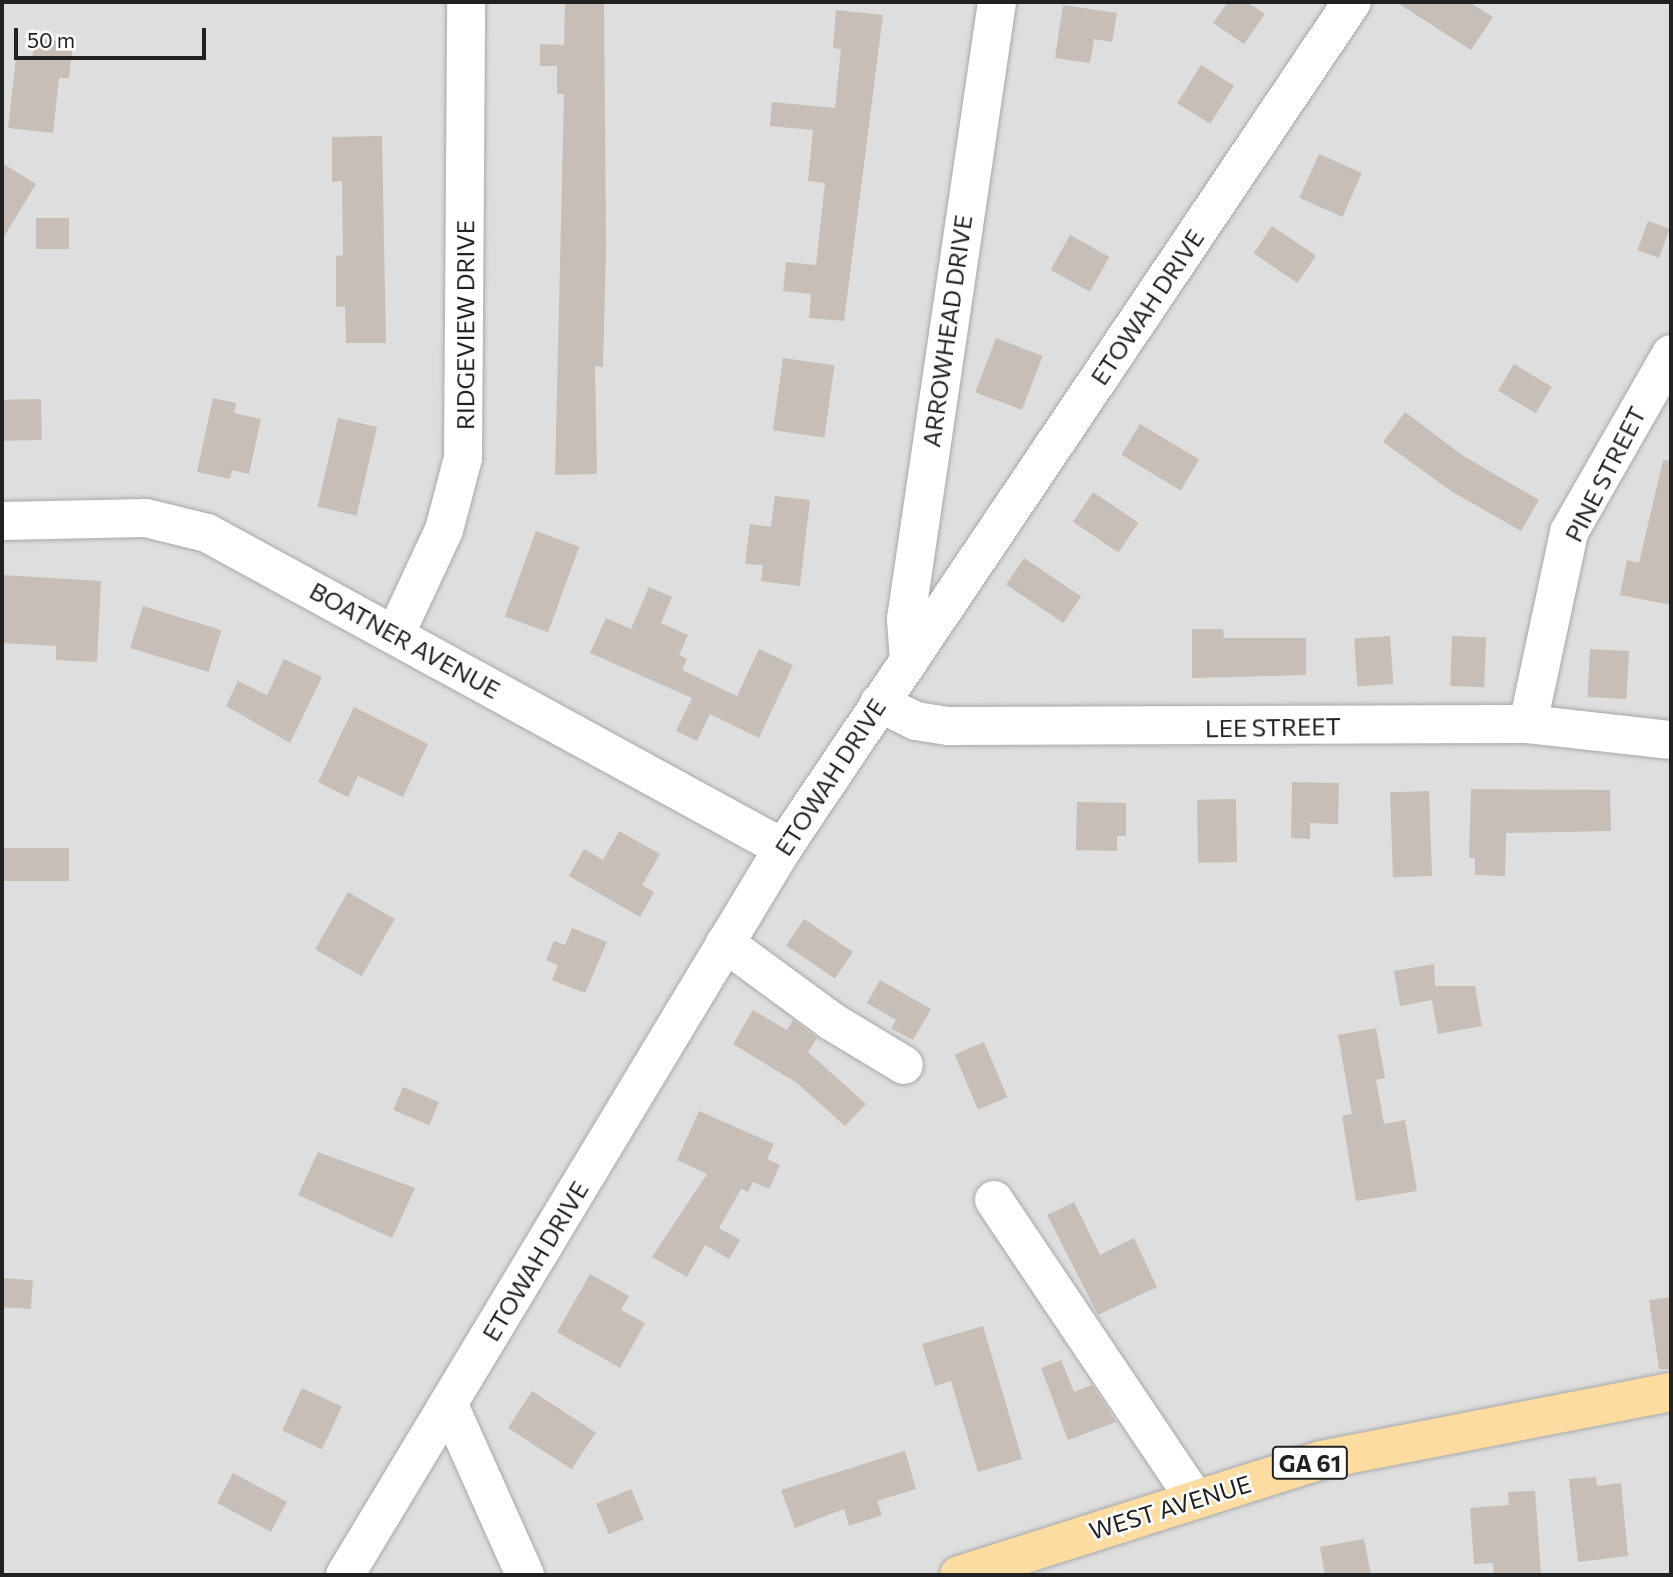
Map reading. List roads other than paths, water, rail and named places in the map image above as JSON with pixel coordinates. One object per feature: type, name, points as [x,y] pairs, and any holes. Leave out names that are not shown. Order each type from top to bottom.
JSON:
[{"type":"main road","name":"WEST AVENUE","points":[[959,1575],[1194,1498],[1334,1457],[1671,1392]]},
{"type":"street","name":"RIDGEVIEW DRIVE","points":[[396,635],[444,530],[463,458],[466,2]]},
{"type":"street","name":"ARROWHEAD DRIVE","points":[[909,661],[905,619],[997,2]]},
{"type":"street","name":"ETOWAH DRIVE","points":[[345,1575],[783,848],[1352,2]]},
{"type":"street","name":"PINE STREET","points":[[1528,724],[1569,533],[1654,412],[1671,354]]},
{"type":"street","name":"BOATNER AVENUE","points":[[2,521],[146,518],[186,526],[396,635],[783,848]]},
{"type":"street","name":"LEE STREET","points":[[879,703],[916,720],[948,726],[1528,724],[1671,740]]},
{"type":"street","points":[[725,943],[831,1021],[904,1065]]},
{"type":"street","points":[[994,1200],[1194,1498]]},
{"type":"street","points":[[449,1405],[525,1575]]}]
